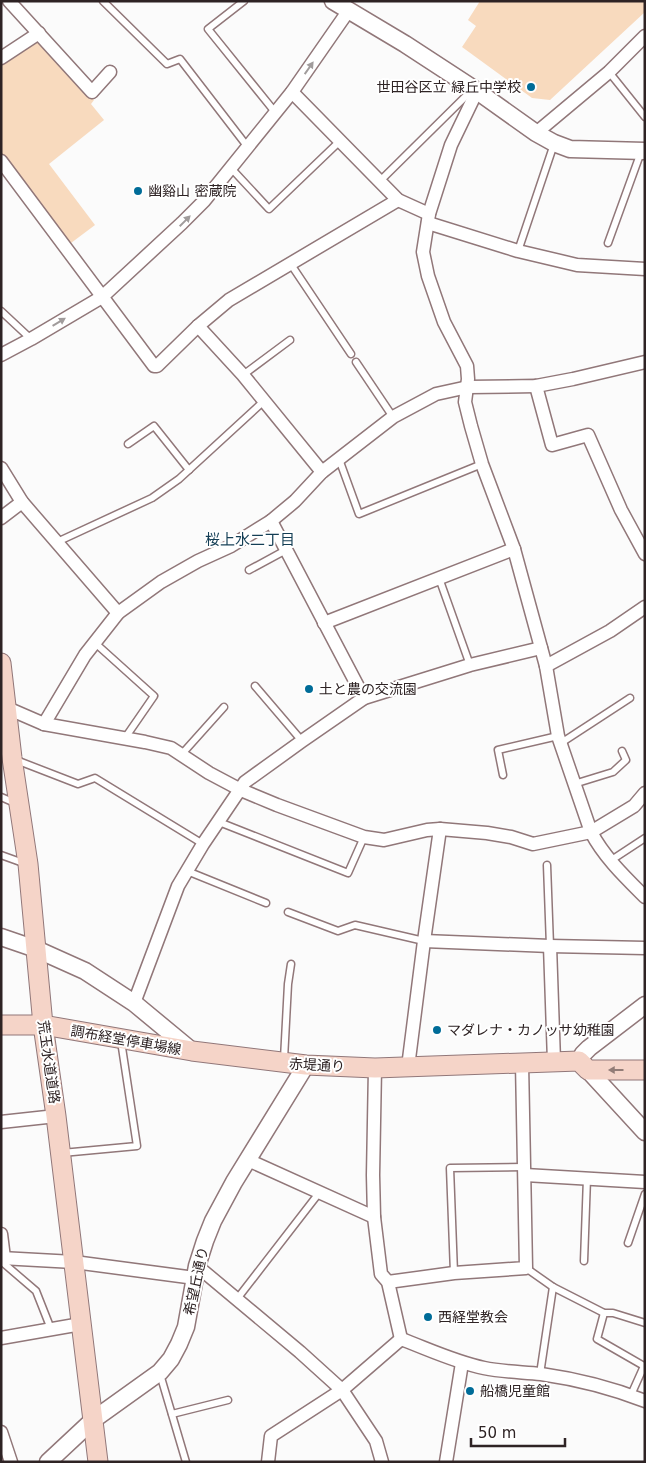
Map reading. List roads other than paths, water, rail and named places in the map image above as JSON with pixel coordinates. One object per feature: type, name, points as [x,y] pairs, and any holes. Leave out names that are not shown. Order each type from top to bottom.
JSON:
[{"type":"main road","name":"荒玉水道道路","points":[[1,662],[4,710],[12,758],[10,801],[28,864],[43,1025],[56,1116],[98,1462]]},
{"type":"main road","name":"調布経堂停車場線","points":[[1,1024],[43,1025],[192,1051]]},
{"type":"main road","name":"赤堤通り","points":[[192,1051],[283,1063],[376,1068],[554,1062],[583,1066]]},
{"type":"main road","points":[[583,1066],[645,1070]]},
{"type":"street","points":[[9,1],[92,92],[110,72]]},
{"type":"street","points":[[333,1],[477,90],[536,133],[554,143],[570,148],[643,151]]},
{"type":"street","points":[[1,355],[102,297],[198,207],[292,92],[349,10]]},
{"type":"street","points":[[1,58],[39,33]]},
{"type":"street","points":[[536,133],[609,72],[645,36]]},
{"type":"street","points":[[477,90],[451,145],[428,219],[423,252],[428,276],[444,322],[467,366],[468,387],[465,402],[482,464],[514,549],[546,666],[560,740],[574,784],[597,844],[610,861],[645,897]]},
{"type":"street","points":[[292,92],[398,200],[428,219],[518,251],[577,265],[645,269]]},
{"type":"street","points":[[1,160],[154,366],[157,366],[228,300],[398,200]]},
{"type":"street","points":[[198,326],[243,375],[322,472]]},
{"type":"street","points":[[44,724],[85,655],[118,613],[161,582],[198,561],[231,546],[271,521],[295,501],[322,472],[393,417],[436,394],[468,387],[536,386],[645,362]]},
{"type":"street","points":[[536,386],[552,445],[588,435],[621,510],[645,554]]},
{"type":"street","points":[[1,468],[22,502],[118,613]]},
{"type":"street","points":[[1,518],[22,502]]},
{"type":"street","points":[[271,521],[364,698]]},
{"type":"street","points":[[324,623],[514,549]]},
{"type":"street","points":[[546,666],[610,631],[645,606]]},
{"type":"street","points":[[134,1003],[178,886],[203,844],[245,782],[364,698],[470,665],[541,648]]},
{"type":"street","points":[[4,710],[44,724],[171,748],[209,773],[241,790],[364,837],[384,840],[427,830],[440,830],[511,836],[533,844],[591,832],[634,806],[645,793]]},
{"type":"street","points":[[408,1067],[440,830]]},
{"type":"street","points":[[1,937],[36,949],[85,971],[134,1003],[192,1051]]},
{"type":"street","points":[[424,941],[645,948]]},
{"type":"street","points":[[550,946],[554,1062]]},
{"type":"street","points":[[645,1005],[583,1054],[583,1066],[645,1132]]},
{"type":"street","points":[[388,1282],[454,1273],[526,1268],[522,1063]]},
{"type":"street","name":"希望丘通り","points":[[48,1462],[93,1420],[160,1372],[171,1359],[180,1344],[186,1327],[196,1272],[213,1221],[226,1196],[306,1065]]},
{"type":"street","points":[[376,1068],[373,1175],[374,1217],[381,1274],[388,1282],[401,1339]]},
{"type":"street","points":[[1,1122],[56,1116]]},
{"type":"street","points":[[248,1160],[374,1217]]},
{"type":"street","points":[[525,1171],[645,1182]]},
{"type":"street","points":[[1,1234],[2,1259],[74,1262],[196,1272],[237,1300],[300,1352],[342,1390],[376,1441],[382,1462]]},
{"type":"street","points":[[1,1338],[81,1324]]},
{"type":"street","points":[[401,1339],[462,1363],[567,1379],[645,1401]]},
{"type":"street","points":[[268,1462],[271,1436],[342,1390],[401,1339]]},
{"type":"street","points":[[446,1462],[462,1363]]},
{"type":"street","points":[[1,1432],[11,1462]]},
{"type":"lane","points":[[103,1],[167,64],[180,59],[247,146]]},
{"type":"lane","points":[[244,1],[208,29],[275,112]]},
{"type":"lane","points":[[609,72],[645,117]]},
{"type":"lane","points":[[380,181],[466,96],[477,90]]},
{"type":"lane","points":[[230,167],[269,209],[340,140]]},
{"type":"lane","points":[[518,251],[554,143]]},
{"type":"lane","points":[[608,243],[643,151]]},
{"type":"lane","points":[[290,263],[352,354]]},
{"type":"lane","points":[[1,311],[31,339]]},
{"type":"lane","points":[[243,375],[290,340]]},
{"type":"lane","points":[[356,362],[393,417]]},
{"type":"lane","points":[[56,542],[152,498],[179,479],[264,401]]},
{"type":"lane","points":[[128,444],[154,426],[189,470]]},
{"type":"lane","points":[[339,459],[359,514],[482,464]]},
{"type":"lane","points":[[248,570],[286,550]]},
{"type":"lane","points":[[439,578],[470,665]]},
{"type":"lane","points":[[94,642],[154,696],[124,738]]},
{"type":"lane","points":[[255,686],[302,741]]},
{"type":"lane","points":[[503,775],[498,750],[560,740],[630,698]]},
{"type":"lane","points":[[182,755],[224,707]]},
{"type":"lane","points":[[574,784],[612,772],[626,760],[622,751]]},
{"type":"lane","points":[[12,758],[78,784],[95,778],[203,844]]},
{"type":"lane","points":[[219,822],[348,873],[364,837]]},
{"type":"lane","points":[[610,861],[645,838]]},
{"type":"lane","points":[[1,855],[28,864]]},
{"type":"lane","points":[[547,865],[550,946]]},
{"type":"lane","points":[[187,871],[266,903]]},
{"type":"lane","points":[[288,912],[338,931],[355,925],[424,941]]},
{"type":"lane","points":[[283,1063],[291,964]]},
{"type":"lane","points":[[60,1153],[137,1146],[121,1040]]},
{"type":"lane","points":[[454,1273],[450,1168],[525,1171]]},
{"type":"lane","points":[[584,1261],[587,1178]]},
{"type":"lane","points":[[237,1300],[319,1193]]},
{"type":"lane","points":[[628,1243],[645,1194]]},
{"type":"lane","points":[[2,1259],[36,1291],[51,1329]]},
{"type":"lane","points":[[526,1268],[553,1287],[604,1313],[613,1312],[645,1323]]},
{"type":"lane","points":[[540,1374],[553,1287]]},
{"type":"lane","points":[[604,1313],[597,1340],[644,1366],[631,1396]]},
{"type":"lane","points":[[160,1372],[186,1462]]},
{"type":"lane","points":[[172,1414],[228,1400]]},
{"type":"place","name":"世田谷区立 緑丘中学校","points":[[531,87]]},
{"type":"place","name":"幽谿山 密蔵院","points":[[138,191]]},
{"type":"place","name":"土と農の交流園","points":[[309,689]]},
{"type":"place","name":"マダレナ・カノッサ幼稚園","points":[[437,1030]]},
{"type":"place","name":"西経堂教会","points":[[428,1317]]},
{"type":"place","name":"船橋児童館","points":[[470,1391]]},
{"type":"district","name":"桜上水二丁目","points":[[250,540]]}]
